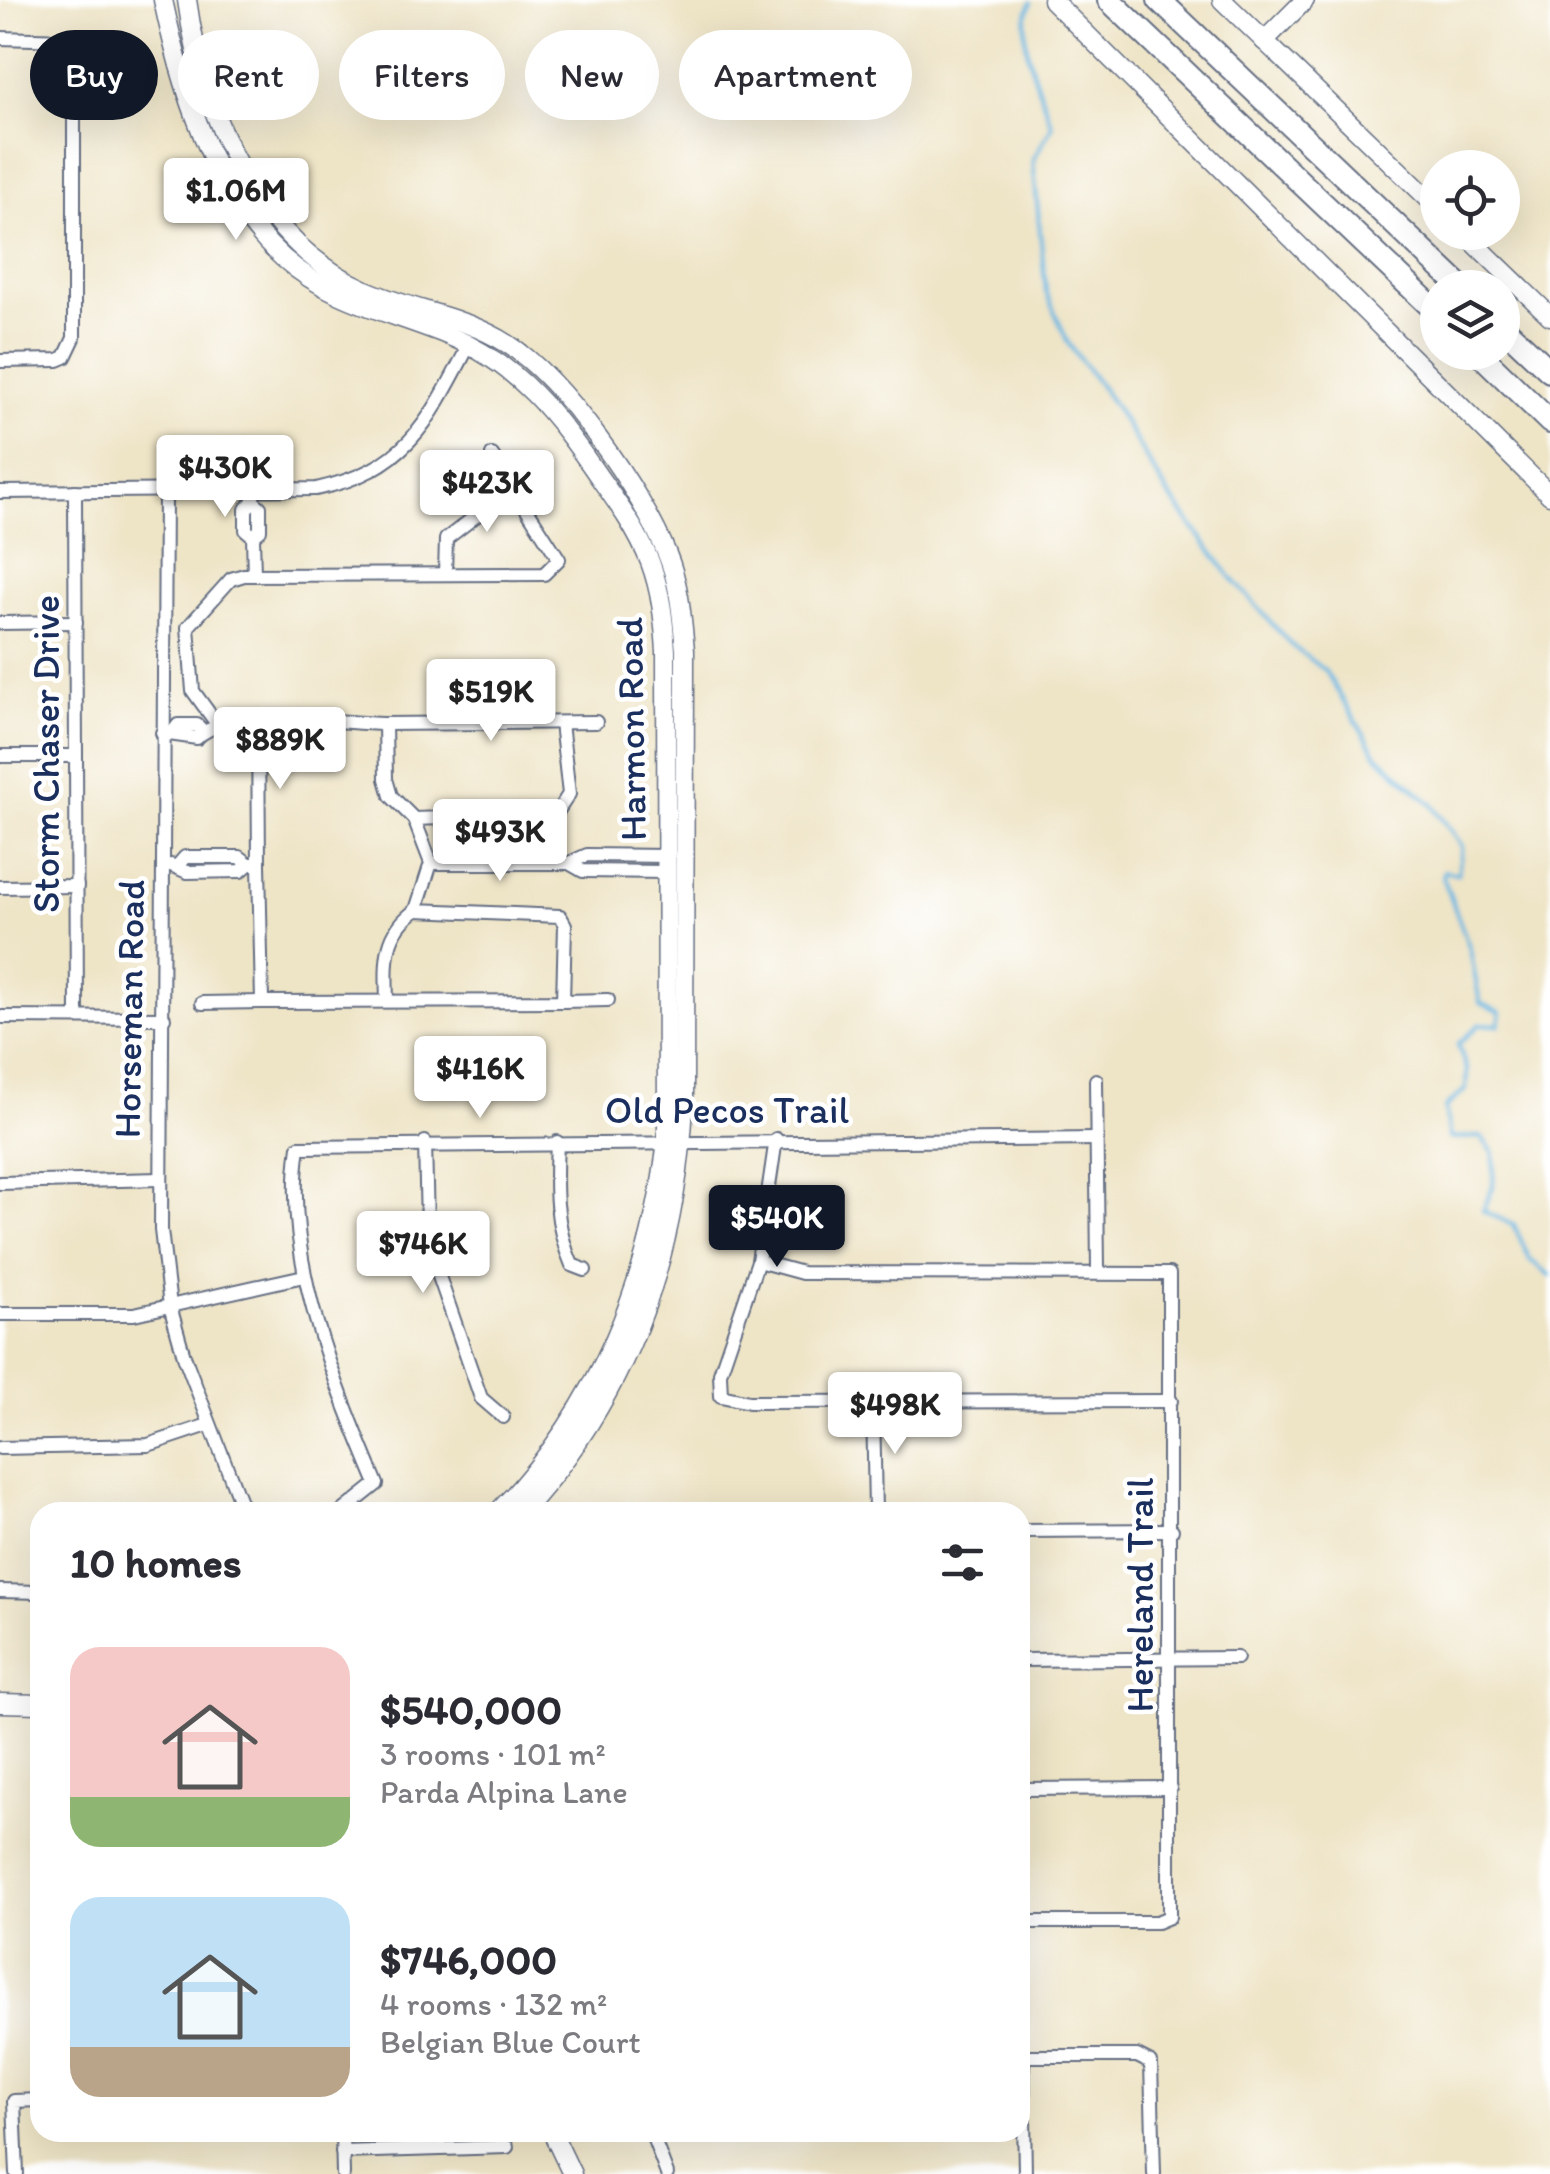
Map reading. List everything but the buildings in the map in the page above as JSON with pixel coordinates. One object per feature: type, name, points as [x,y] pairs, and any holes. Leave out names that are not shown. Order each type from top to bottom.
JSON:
[{"type":"highway","points":[[1109,0],[1420,297]]},
{"type":"highway","points":[[1158,0],[1443,270]]},
{"type":"highway","points":[[1520,343],[1550,371]]},
{"type":"highway","points":[[1497,370],[1550,422]]},
{"type":"street","name":"Harmon Road","points":[[163,0],[171,39],[208,139],[254,227],[311,281],[355,305],[469,345],[523,379],[551,408],[636,529],[662,608],[666,651],[675,1140]]},
{"type":"street","name":"Harmon Road","points":[[187,0],[193,44],[211,102],[259,201],[282,232],[320,266],[368,291],[479,328],[542,371],[575,409],[644,508],[668,554],[679,594],[686,650],[675,1140]]},
{"type":"street","points":[[1052,0],[1550,494]]},
{"type":"street","points":[[1222,0],[1420,191]]},
{"type":"street","points":[[1264,41],[1305,0]]},
{"type":"street","points":[[0,38],[66,40],[74,62],[74,338],[71,349],[58,360],[0,360]]},
{"type":"street","points":[[1482,250],[1550,316]]},
{"type":"street","points":[[0,492],[253,495],[316,489],[357,480],[398,454],[426,426],[469,345]]},
{"type":"street","points":[[218,724],[193,692],[188,627],[231,580],[254,575],[544,574],[559,559],[492,456]]},
{"type":"street","points":[[445,574],[446,540],[512,488]]},
{"type":"street","name":"Storm Chaser Drive","points":[[75,491],[77,1016]]},
{"type":"street","name":"Horseman Road","points":[[165,492],[167,733],[160,1179],[170,1306],[208,1426],[240,1502]]},
{"type":"street","points":[[253,495],[260,508],[260,530],[253,536],[254,575]]},
{"type":"street","points":[[0,623],[76,622]]},
{"type":"street","points":[[167,733],[178,738],[197,738],[218,724],[258,721],[596,722]]},
{"type":"street","points":[[258,721],[254,864],[262,1002]]},
{"type":"street","points":[[414,819],[556,814],[569,794],[560,723]]},
{"type":"street","points":[[386,724],[386,779],[391,796],[414,819],[431,863],[416,910],[398,923],[390,939],[387,1001]]},
{"type":"street","points":[[0,756],[76,756]]},
{"type":"street","points":[[431,863],[569,863],[588,855],[667,864]]},
{"type":"street","points":[[162,864],[178,865],[185,857],[240,857],[254,864]]},
{"type":"street","points":[[0,887],[77,886]]},
{"type":"street","points":[[416,910],[560,916],[565,924],[563,1000]]},
{"type":"street","points":[[202,1003],[608,1000]]},
{"type":"street","points":[[0,1017],[164,1018]]},
{"type":"street","points":[[758,1261],[802,1273],[1098,1271],[1096,1080]]},
{"type":"street","points":[[776,1139],[758,1261],[720,1373],[720,1396],[749,1402],[1171,1401]]},
{"type":"street","name":"Old Pecos Trail","points":[[304,1276],[298,1216],[299,1147],[424,1142],[1097,1139]]},
{"type":"street","points":[[507,1502],[564,1435],[600,1374],[649,1250],[675,1140]]},
{"type":"street","points":[[530,1502],[581,1440],[615,1385],[645,1318],[662,1262],[675,1140]]},
{"type":"street","points":[[424,1142],[434,1262],[480,1398],[502,1416]]},
{"type":"street","points":[[557,1142],[555,1188],[561,1240],[572,1265],[585,1270]]},
{"type":"street","points":[[0,1182],[160,1179]]},
{"type":"street","name":"Hereland Trail","points":[[1030,1922],[1157,1922],[1169,1917],[1172,1530],[1169,1274],[1098,1271]]},
{"type":"street","points":[[0,1314],[134,1314],[304,1276],[348,1414],[377,1484],[354,1502]]},
{"type":"street","points":[[873,1402],[874,1502]]},
{"type":"street","points":[[0,1448],[148,1446],[208,1426]]},
{"type":"street","points":[[1030,1530],[1172,1530]]},
{"type":"street","points":[[0,1591],[30,1592]]},
{"type":"street","points":[[1030,1660],[1237,1658]]},
{"type":"street","points":[[0,1703],[30,1704]]},
{"type":"street","points":[[1030,1790],[1170,1788]]},
{"type":"street","points":[[1030,2056],[1137,2056],[1151,2063],[1154,2174]]},
{"type":"street","points":[[17,2174],[14,2101],[30,2100]]},
{"type":"street","points":[[342,2142],[342,2174]]},
{"type":"street","points":[[557,2142],[572,2174]]},
{"type":"street","points":[[655,2142],[666,2174]]},
{"type":"street","points":[[1023,2142],[1024,2174]]},
{"type":"street","points":[[342,2152],[507,2148]]},
{"type":"waterway","points":[[1031,3],[1025,33],[1027,49],[1052,126],[1033,160],[1046,292],[1068,343],[1114,405],[1166,491],[1230,576],[1291,645],[1325,671],[1377,755],[1431,804],[1462,846],[1458,874],[1444,871],[1443,877],[1470,949],[1480,1003],[1501,1012],[1499,1025],[1480,1024],[1458,1044],[1467,1071],[1466,1089],[1445,1108],[1450,1138],[1481,1137],[1494,1153],[1493,1187],[1483,1211],[1514,1225],[1530,1260],[1550,1275]]}]
